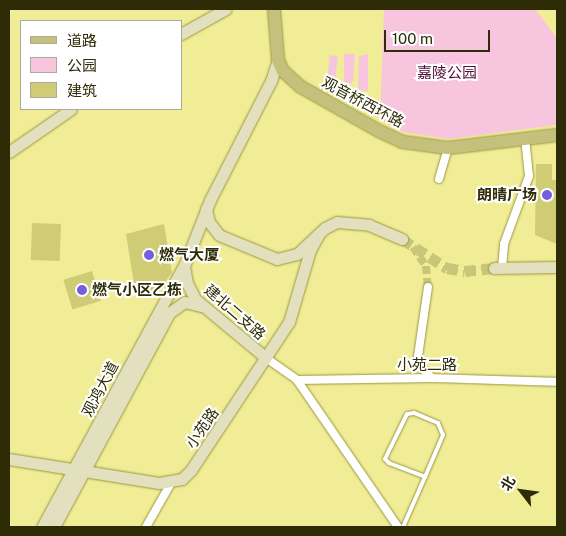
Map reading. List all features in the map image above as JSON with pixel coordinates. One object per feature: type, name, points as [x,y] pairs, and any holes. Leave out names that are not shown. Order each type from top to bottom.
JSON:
[{"type":"main road","points":[[274,9],[278,60]]},
{"type":"main road","name":"观音桥西环路","points":[[278,60],[283,71],[301,87],[402,142],[448,148],[557,135]]},
{"type":"street","points":[[182,33],[226,9]]},
{"type":"street","points":[[184,266],[206,209],[271,81],[278,60]]},
{"type":"street","points":[[9,152],[70,110]]},
{"type":"street","points":[[524,139],[529,176],[504,244],[498,268],[557,267]]},
{"type":"street","points":[[439,179],[448,148]]},
{"type":"street","points":[[206,209],[209,222],[220,235],[271,258],[292,257],[331,224],[352,222],[376,227],[402,239]]},
{"type":"street","name":"小苑路","points":[[171,483],[182,479],[191,470],[288,322],[310,250],[319,234]]},
{"type":"street","name":"建北二支路","points":[[184,266],[190,292],[201,306],[266,358],[297,380],[398,527]]},
{"type":"street","name":"观鸿大道","points":[[54,527],[79,470],[184,266]]},
{"type":"street","points":[[428,287],[418,356],[421,368],[432,378]]},
{"type":"street","name":"观鸿大道","points":[[42,527],[79,470],[169,313],[185,302],[201,306]]},
{"type":"street","name":"小苑二路","points":[[297,380],[432,378],[557,382]]},
{"type":"street","points":[[9,459],[171,483],[146,527]]},
{"type":"lane","points":[[403,527],[425,477],[443,430],[438,423],[414,413],[407,414],[386,459],[389,463],[425,477]]},
{"type":"green space","name":"嘉陵公园","points":[[384,9],[535,9],[557,38],[557,125],[449,139],[404,132],[380,120]]},
{"type":"green space","points":[[344,54],[355,54],[353,82],[349,84],[344,84]]},
{"type":"green space","points":[[368,54],[368,91],[358,90],[359,56]]},
{"type":"green space","points":[[330,55],[338,56],[335,80],[327,79]]},
{"type":"building","name":"朗晴广场","points":[[536,164],[552,164],[552,180],[557,180],[557,244],[535,235]]},
{"type":"building","points":[[32,223],[61,224],[60,261],[31,260]]},
{"type":"building","name":"燃气大厦","points":[[164,224],[172,273],[161,287],[136,296],[126,234]]},
{"type":"building","name":"燃气小区乙栋","points":[[92,271],[101,301],[72,309],[63,280]]},
{"type":"tunnel","points":[[402,239],[447,268],[465,271],[494,268]]},
{"type":"tunnel","points":[[413,247],[426,266],[428,287]]},
{"type":"place","name":"朗晴广场","points":[[547,195]]},
{"type":"place","name":"燃气大厦","points":[[149,255]]},
{"type":"place","name":"燃气小区乙栋","points":[[82,290]]}]
